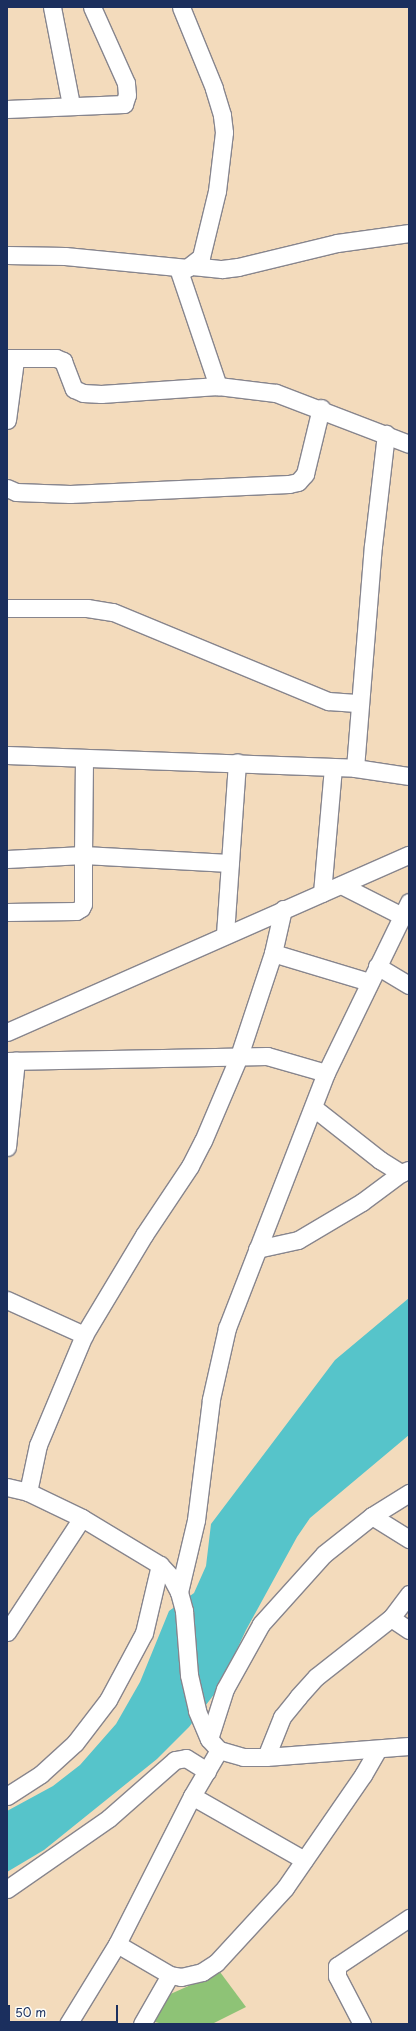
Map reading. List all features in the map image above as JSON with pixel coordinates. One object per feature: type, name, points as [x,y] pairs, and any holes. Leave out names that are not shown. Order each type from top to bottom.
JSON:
[{"type":"street","points":[[52,7],[71,105]]},
{"type":"street","points":[[7,109],[71,105],[124,104],[127,95],[126,83],[92,7]]},
{"type":"street","points":[[181,7],[214,88],[222,115],[224,132],[217,191],[201,257],[185,267]]},
{"type":"street","points":[[7,255],[65,256],[222,269],[238,267],[337,242],[409,233]]},
{"type":"street","points":[[185,267],[218,386]]},
{"type":"street","points":[[7,420],[11,359],[56,358],[63,361],[74,389],[83,393],[101,394],[218,386],[276,393],[321,408],[409,444]]},
{"type":"street","points":[[7,488],[16,492],[70,494],[290,484],[298,482],[304,474],[321,408]]},
{"type":"street","points":[[356,768],[372,553],[386,434]]},
{"type":"street","points":[[7,608],[87,608],[113,612],[328,701],[360,703]]},
{"type":"street","points":[[7,755],[84,760],[237,762],[332,768],[356,768],[409,776]]},
{"type":"street","points":[[7,912],[76,911],[81,908],[84,760]]},
{"type":"street","points":[[225,934],[237,762]]},
{"type":"street","points":[[322,893],[332,768]]},
{"type":"street","points":[[7,859],[83,855],[230,863]]},
{"type":"street","points":[[7,1032],[150,971],[225,934],[409,855]]},
{"type":"street","points":[[179,1592],[196,1520],[211,1399],[227,1328],[314,1108],[326,1073],[369,982],[406,910],[341,885]]},
{"type":"street","points":[[28,1492],[38,1445],[84,1335],[144,1235],[190,1166],[239,1056],[273,953],[283,910]]},
{"type":"street","points":[[273,953],[369,982]]},
{"type":"street","points":[[377,966],[409,985]]},
{"type":"street","points":[[7,1147],[11,1060],[267,1056],[326,1073]]},
{"type":"street","points":[[258,1249],[298,1240],[356,1206],[405,1172],[380,1160],[314,1108]]},
{"type":"street","points":[[7,1300],[84,1335]]},
{"type":"street","points":[[7,1487],[28,1492],[82,1518],[160,1565],[179,1592],[184,1612],[190,1675],[197,1711],[214,1745],[243,1757],[266,1757],[409,1746]]},
{"type":"street","points":[[68,2024],[117,1944],[192,1796],[207,1771],[214,1745],[225,1689],[261,1624],[324,1554],[372,1516],[409,1493]]},
{"type":"street","points":[[372,1516],[409,1539]]},
{"type":"street","points":[[7,1632],[82,1518]]},
{"type":"street","points":[[7,1796],[41,1774],[75,1743],[108,1700],[144,1633],[160,1565]]},
{"type":"street","points":[[266,1757],[282,1717],[298,1697],[316,1677],[391,1618],[409,1594]]},
{"type":"street","points":[[391,1618],[409,1630]]},
{"type":"street","points":[[117,1944],[170,1975],[190,1977],[216,1963],[273,1902],[363,1775],[378,1749]]},
{"type":"street","points":[[7,1889],[109,1818],[175,1760],[186,1758],[207,1771]]},
{"type":"street","points":[[192,1796],[304,1860]]},
{"type":"street","points":[[362,2024],[337,1976],[337,1966],[409,1918]]},
{"type":"street","points":[[142,2024],[170,1975]]},
{"type":"green space","points":[[220,1972],[246,2007],[212,2024],[163,2024],[151,2021],[166,1996]]},
{"type":"water","points":[[409,1298],[409,1435],[310,1518],[297,1537],[246,1630],[219,1688],[189,1727],[157,1759],[44,1850],[7,1872],[7,1811],[53,1786],[80,1765],[116,1724],[140,1682],[169,1611],[194,1593],[206,1566],[211,1524],[335,1360]]}]
